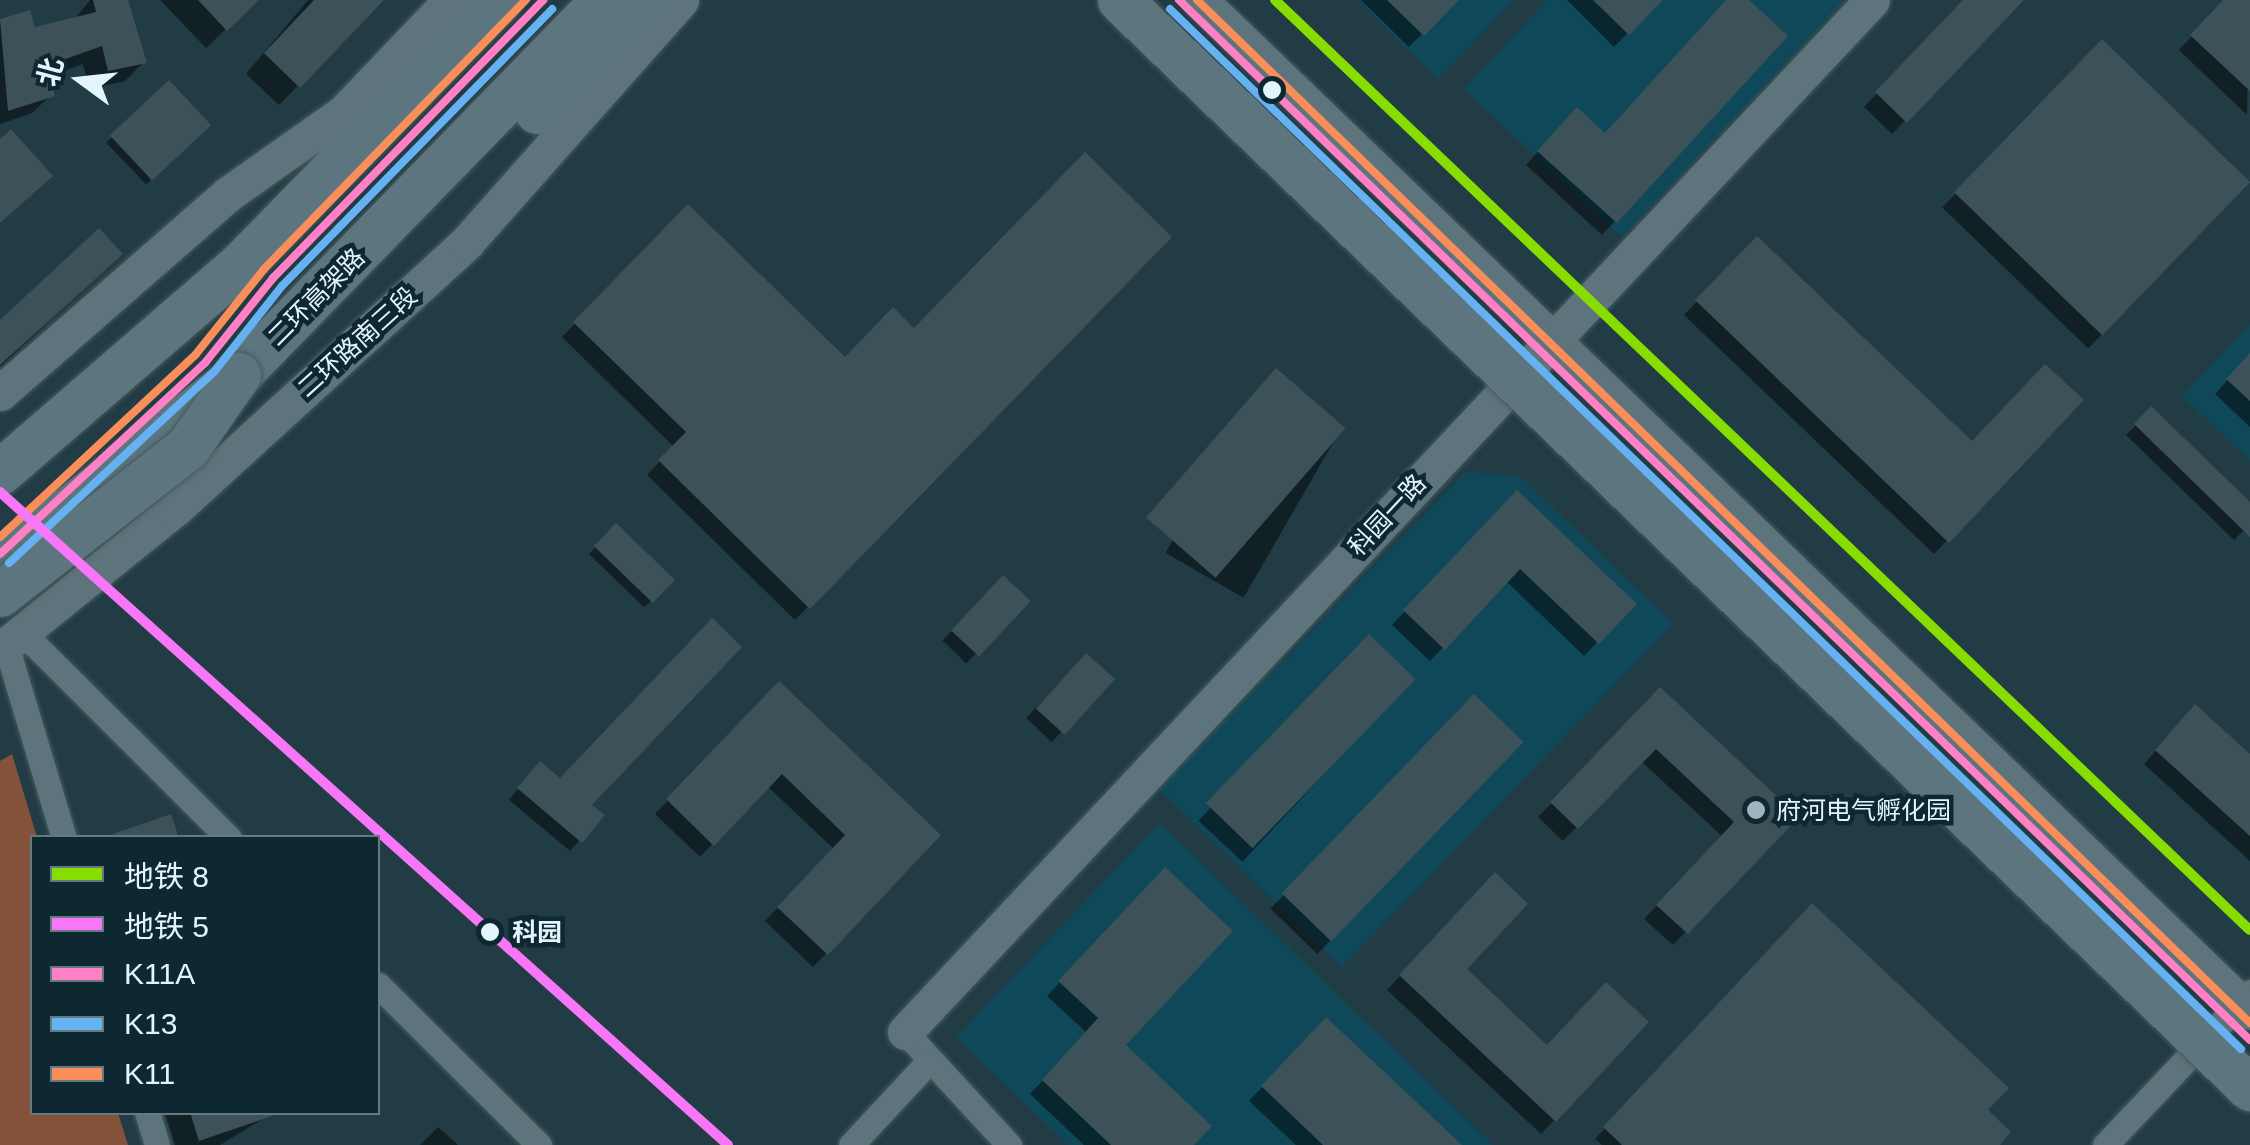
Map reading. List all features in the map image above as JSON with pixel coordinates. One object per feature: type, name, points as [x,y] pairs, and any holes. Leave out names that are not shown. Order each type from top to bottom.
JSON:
[{"type":"highway","points":[[0,472],[240,265],[500,0]]},
{"type":"highway","name":"二环高架路","points":[[0,563],[238,374],[381,232],[603,0]]},
{"type":"highway","points":[[381,232],[528,120],[652,0]]},
{"type":"highway","points":[[1120,0],[2250,1088]]},
{"type":"highway","points":[[0,432],[195,279],[240,265]]},
{"type":"highway","points":[[0,594],[188,448],[238,374]]},
{"type":"main road","points":[[0,393],[228,194],[343,113],[451,0]]},
{"type":"main road","name":"二环路南三段","points":[[19,635],[467,242],[681,0]]},
{"type":"main road","points":[[1139,0],[1538,353],[2247,1002]]},
{"type":"main road","points":[[1200,0],[1538,353],[2250,1065]]},
{"type":"main road","name":"科园一路","points":[[905,1032],[1872,0]]},
{"type":"main road","points":[[0,583],[19,635]]},
{"type":"street","points":[[19,635],[63,835]]},
{"type":"street","points":[[19,635],[226,835]]},
{"type":"street","points":[[380,986],[539,1145]]},
{"type":"street","points":[[2105,1145],[2247,1002]]},
{"type":"street","points":[[905,1032],[928,1062],[1010,1145]]},
{"type":"street","points":[[851,1145],[928,1062]]},
{"type":"street","points":[[148,1115],[157,1145]]},
{"type":"shaded area","points":[[1357,0],[1514,0],[1438,79]]},
{"type":"shaded area","points":[[1547,0],[1845,0],[1622,238],[1464,89]]},
{"type":"shaded area","points":[[2250,325],[2250,461],[2182,396]]},
{"type":"shaded area","points":[[1465,472],[1520,476],[1673,624],[1342,967],[1159,789]]},
{"type":"shaded area","points":[[12,754],[36,835],[30,835],[30,1115],[119,1115],[128,1145],[0,1145],[0,761]]},
{"type":"shaded area","points":[[1160,823],[1493,1145],[1068,1145],[956,1037]]},
{"type":"building","points":[[93,0],[128,0],[147,63],[108,71],[102,46],[46,66],[55,96],[8,111],[0,19],[30,10],[35,27],[96,12]]},
{"type":"building","points":[[198,0],[259,0],[227,31]]},
{"type":"building","points":[[314,0],[384,0],[300,88],[264,53]]},
{"type":"building","points":[[1387,0],[1459,0],[1424,36]]},
{"type":"building","points":[[1593,0],[1663,0],[1629,35]]},
{"type":"building","points":[[1726,0],[1749,0],[1788,36],[1617,223],[1537,151],[1577,107],[1605,133]]},
{"type":"building","points":[[1963,0],[2024,0],[1907,123],[1875,92]]},
{"type":"building","points":[[2223,0],[2250,0],[2250,91],[2190,35]]},
{"type":"building","points":[[2102,39],[2250,182],[2102,335],[1954,192]]},
{"type":"building","points":[[169,80],[211,125],[152,181],[110,135]]},
{"type":"building","points":[[11,129],[53,176],[0,223],[0,139]]},
{"type":"building","points":[[1085,152],[1172,237],[810,609],[658,460],[686,432],[573,322],[688,204],[845,357],[893,307],[914,328]]},
{"type":"building","points":[[99,228],[123,254],[0,365],[0,320]]},
{"type":"building","points":[[1757,236],[1972,441],[2045,364],[2084,400],[1949,543],[1695,300]]},
{"type":"building","points":[[2250,353],[2250,401],[2226,379]]},
{"type":"building","points":[[1276,368],[1345,428],[1216,578],[1146,517]]},
{"type":"building","points":[[2151,406],[2250,502],[2250,537],[2134,424]]},
{"type":"building","points":[[1517,490],[1637,604],[1599,644],[1520,569],[1445,650],[1403,610]]},
{"type":"building","points":[[616,523],[675,580],[653,603],[594,546]]},
{"type":"building","points":[[1003,575],[1031,601],[979,656],[951,631]]},
{"type":"building","points":[[712,618],[742,647],[592,805],[605,815],[582,843],[517,788],[540,761],[560,778]]},
{"type":"building","points":[[1369,634],[1416,679],[1253,848],[1206,803]]},
{"type":"building","points":[[1086,653],[1115,679],[1065,735],[1036,709]]},
{"type":"building","points":[[779,681],[941,835],[828,955],[777,907],[845,835],[782,774],[714,846],[666,799]]},
{"type":"building","name":"府河电气孵化园","points":[[1660,687],[1799,817],[1688,934],[1656,905],[1734,822],[1656,749],[1578,829],[1550,802]]},
{"type":"building","points":[[1474,694],[1524,742],[1331,941],[1282,893]]},
{"type":"building","points":[[2195,704],[2250,754],[2250,836],[2155,750]]},
{"type":"building","points":[[171,814],[178,835],[113,835]]},
{"type":"building","points":[[1165,867],[1233,931],[1126,1045],[1212,1126],[1194,1145],[1111,1145],[1042,1080],[1098,1018],[1058,981]]},
{"type":"building","points":[[1495,872],[1528,904],[1467,969],[1547,1045],[1606,982],[1649,1022],[1556,1122],[1399,975]]},
{"type":"building","points":[[1812,903],[2009,1088],[1988,1110],[2011,1132],[2000,1145],[1622,1145],[1603,1127]]},
{"type":"building","points":[[1326,1017],[1462,1145],[1323,1145],[1261,1086]]},
{"type":"building","points":[[191,1115],[272,1115],[272,1116],[199,1141]]},
{"type":"metro line","name":"8","points":[[1275,0],[2250,930]]},
{"type":"metro line","name":"5","points":[[0,492],[728,1145]]},
{"type":"transit line","name":"K11","points":[[0,537],[196,354],[264,269],[526,0]]},
{"type":"transit line","name":"K11A","points":[[0,554],[205,363],[273,278],[543,0]]},
{"type":"transit line","name":"K11A","points":[[1179,0],[2250,1040]]},
{"type":"transit line","name":"K11","points":[[1197,0],[2250,1023]]},
{"type":"transit line","name":"K13","points":[[9,563],[214,372],[282,286],[552,9]]},
{"type":"transit line","name":"K13","points":[[1170,9],[2241,1049]]},
{"type":"place","name":"府河电气孵化园","points":[[1756,810]]},
{"type":"place","name":"科园","points":[[490,932]]}]
